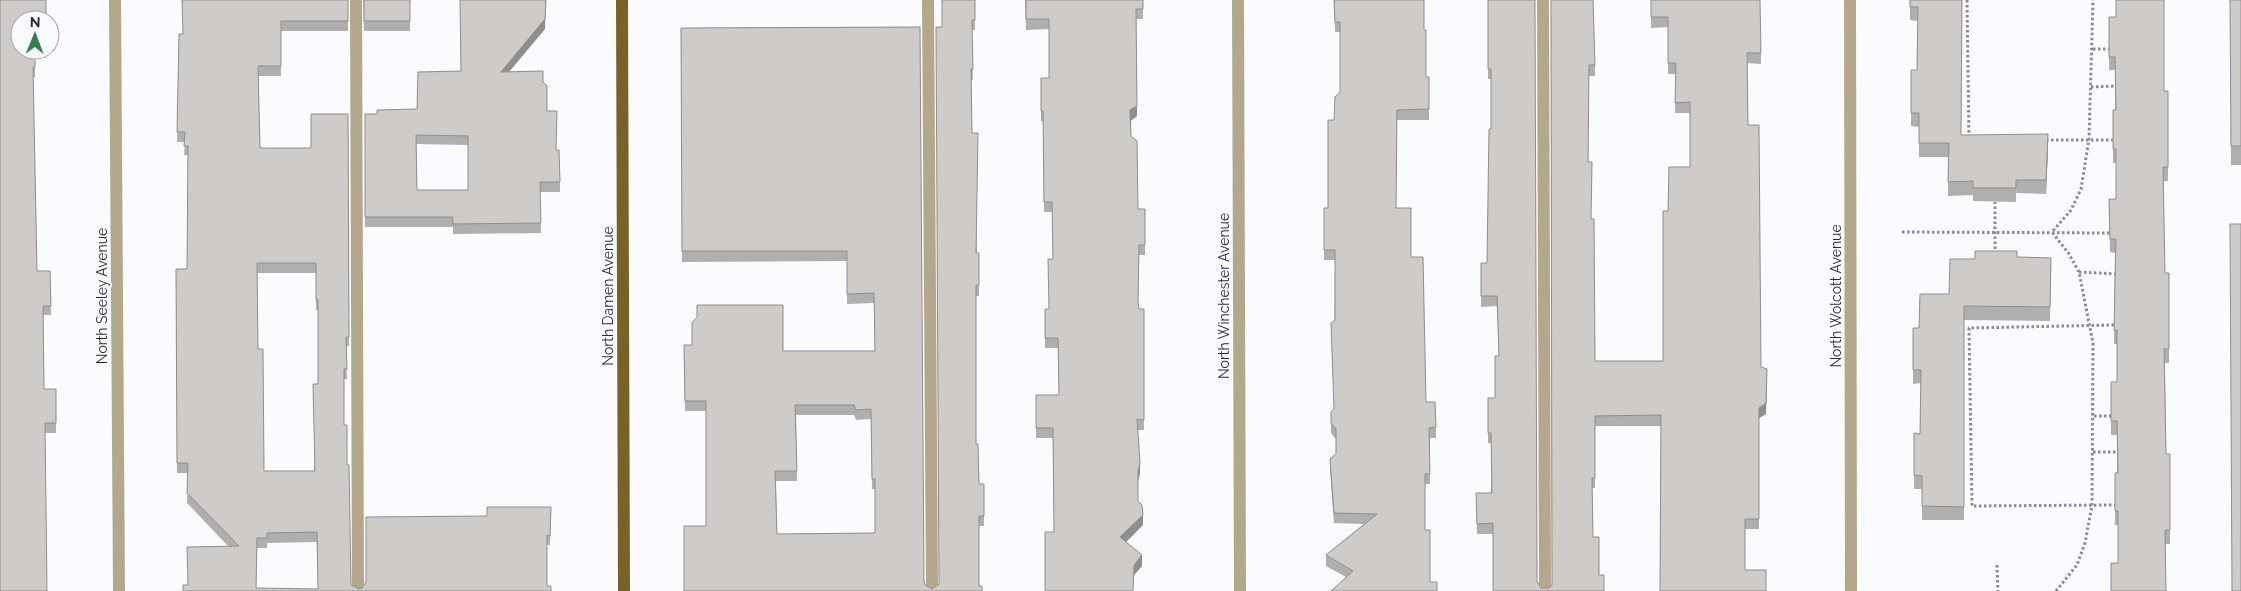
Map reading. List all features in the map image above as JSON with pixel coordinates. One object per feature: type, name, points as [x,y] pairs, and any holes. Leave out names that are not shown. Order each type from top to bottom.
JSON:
[{"type":"main road","name":"North Damen Avenue","points":[[622,0],[624,591]]},
{"type":"street","name":"North Seeley Avenue","points":[[115,0],[119,591]]},
{"type":"street","points":[[356,0],[358,591]]},
{"type":"street","points":[[928,0],[932,591]]},
{"type":"street","name":"North Winchester Avenue","points":[[1238,0],[1240,591]]},
{"type":"street","points":[[1543,0],[1545,591]]},
{"type":"street","name":"North Wolcott Avenue","points":[[1850,0],[1851,591]]},
{"type":"path","points":[[1967,0],[1969,143]]},
{"type":"path","points":[[2052,232],[2071,210],[2081,189],[2089,139],[2093,0]]},
{"type":"path","points":[[2092,49],[2109,49]]},
{"type":"path","points":[[2092,86],[2115,86]]},
{"type":"path","points":[[2043,140],[2113,140]]},
{"type":"path","points":[[1995,202],[1995,256]]},
{"type":"path","points":[[1902,232],[2110,232]]},
{"type":"path","points":[[2052,232],[2069,254],[2079,272],[2093,343],[2094,416],[2092,505],[2085,543],[2077,565],[2056,591]]},
{"type":"path","points":[[2079,272],[2116,274]]},
{"type":"path","points":[[2114,325],[2089,324],[1970,328],[1972,506],[2115,505]]},
{"type":"path","points":[[2094,416],[2111,416]]},
{"type":"path","points":[[2093,452],[2117,452]]},
{"type":"path","points":[[1998,564],[1998,591]]},
{"type":"building","points":[[0,0],[46,0],[46,10],[10,10],[10,60],[35,60],[35,67],[33,67],[37,271],[50,271],[51,306],[43,306],[44,389],[56,389],[56,423],[45,423],[47,591],[0,591]]},
{"type":"building","points":[[182,0],[348,0],[348,21],[281,21],[281,66],[258,66],[260,148],[311,148],[311,114],[348,114],[349,337],[346,337],[347,369],[344,369],[344,425],[347,425],[347,465],[349,465],[351,585],[359,589],[366,582],[366,517],[487,516],[487,507],[551,507],[550,536],[547,535],[547,586],[551,586],[551,591],[183,591],[183,585],[188,585],[187,547],[239,546],[187,493],[188,463],[177,463],[176,269],[187,269],[188,146],[184,146],[185,132],[177,132],[179,34],[183,34]],"holes":[[[257,263],[316,263],[318,384],[313,384],[315,471],[264,471],[263,349],[258,349]],[[317,532],[318,589],[256,588],[257,538],[267,538],[267,533]]]},
{"type":"building","points":[[364,0],[410,0],[410,21],[364,21]]},
{"type":"building","points":[[460,0],[546,0],[545,19],[501,72],[543,71],[543,82],[547,86],[547,111],[557,111],[556,150],[559,150],[560,182],[540,182],[541,223],[453,224],[453,217],[365,217],[365,114],[377,114],[377,110],[417,109],[418,72],[461,71]],"holes":[[[416,135],[468,136],[468,190],[417,190]]]},
{"type":"building","points":[[942,0],[975,0],[975,20],[972,20],[973,69],[971,69],[972,133],[978,133],[976,253],[979,253],[979,285],[976,285],[976,444],[978,444],[979,484],[984,484],[984,516],[979,516],[979,586],[982,586],[982,591],[684,591],[684,526],[706,526],[706,401],[685,401],[684,345],[692,345],[692,323],[697,317],[697,305],[783,305],[783,351],[875,351],[874,293],[847,294],[847,251],[682,251],[681,28],[920,27],[924,581],[925,585],[932,589],[939,584],[936,27],[942,27]],"holes":[[[795,405],[854,405],[856,410],[871,409],[872,479],[875,479],[875,533],[777,534],[775,471],[797,471]]]},
{"type":"building","points":[[1026,0],[1143,0],[1143,9],[1136,9],[1137,106],[1130,110],[1131,136],[1137,141],[1138,209],[1145,209],[1145,245],[1139,245],[1138,301],[1139,309],[1144,309],[1144,420],[1137,419],[1140,463],[1138,471],[1138,501],[1142,505],[1143,515],[1120,537],[1142,555],[1134,565],[1133,591],[1045,591],[1045,532],[1054,532],[1053,428],[1036,428],[1036,395],[1059,395],[1058,338],[1045,338],[1045,309],[1049,309],[1048,259],[1053,259],[1052,202],[1044,202],[1041,78],[1049,78],[1049,19],[1026,19]]},
{"type":"building","points":[[1334,0],[1424,0],[1426,77],[1429,77],[1429,109],[1397,110],[1396,208],[1411,208],[1411,257],[1423,257],[1426,402],[1435,402],[1436,427],[1429,428],[1430,474],[1425,474],[1425,530],[1430,530],[1430,582],[1437,582],[1437,591],[1331,591],[1353,571],[1326,555],[1377,514],[1334,513],[1330,459],[1336,454],[1336,429],[1331,423],[1331,412],[1334,409],[1331,323],[1335,320],[1335,250],[1324,250],[1324,208],[1328,208],[1328,120],[1334,120],[1335,97],[1340,92],[1340,22],[1335,22]]},
{"type":"building","points":[[1488,0],[1535,0],[1537,581],[1541,588],[1549,588],[1552,585],[1551,0],[1593,0],[1595,65],[1589,65],[1588,162],[1592,162],[1591,219],[1594,219],[1595,361],[1663,361],[1663,211],[1668,211],[1669,167],[1690,167],[1690,102],[1675,103],[1676,63],[1668,63],[1668,17],[1651,17],[1651,0],[1760,0],[1761,53],[1747,53],[1748,125],[1759,125],[1761,367],[1767,369],[1766,403],[1759,408],[1759,519],[1745,519],[1745,570],[1766,570],[1766,591],[1660,591],[1661,415],[1595,416],[1595,478],[1592,478],[1593,537],[1599,537],[1599,575],[1604,575],[1604,591],[1493,591],[1493,523],[1477,524],[1476,493],[1492,493],[1491,433],[1488,433],[1488,398],[1495,398],[1495,356],[1499,356],[1497,296],[1481,296],[1481,263],[1487,263],[1489,129],[1491,129],[1491,69],[1488,69]]},
{"type":"building","points":[[1910,0],[1962,0],[1961,135],[2048,134],[2046,180],[2016,180],[2016,188],[1973,188],[1973,181],[1948,182],[1949,143],[1919,143],[1919,113],[1911,113],[1911,70],[1917,70],[1918,7],[1910,7]]},
{"type":"building","points":[[2116,0],[2164,0],[2164,91],[2168,91],[2168,167],[2163,167],[2165,273],[2169,273],[2169,349],[2164,349],[2166,454],[2170,454],[2170,530],[2165,530],[2166,591],[2111,591],[2111,563],[2118,563],[2118,511],[2115,511],[2115,473],[2118,473],[2117,421],[2111,421],[2111,382],[2117,382],[2117,330],[2114,330],[2116,239],[2110,239],[2109,199],[2116,199],[2116,149],[2113,149],[2113,110],[2116,110],[2115,57],[2109,57],[2109,17],[2116,17]]},
{"type":"building","points":[[2230,0],[2241,0],[2241,146],[2231,146]]},
{"type":"building","points":[[2230,224],[2241,224],[2241,591],[2232,591]]},
{"type":"building","points":[[1975,251],[2017,251],[2017,257],[2051,258],[2050,307],[1964,306],[1964,507],[1922,506],[1922,476],[1914,475],[1914,433],[1920,434],[1921,370],[1913,370],[1913,328],[1919,328],[1920,294],[1949,294],[1950,259],[1975,259]]}]
